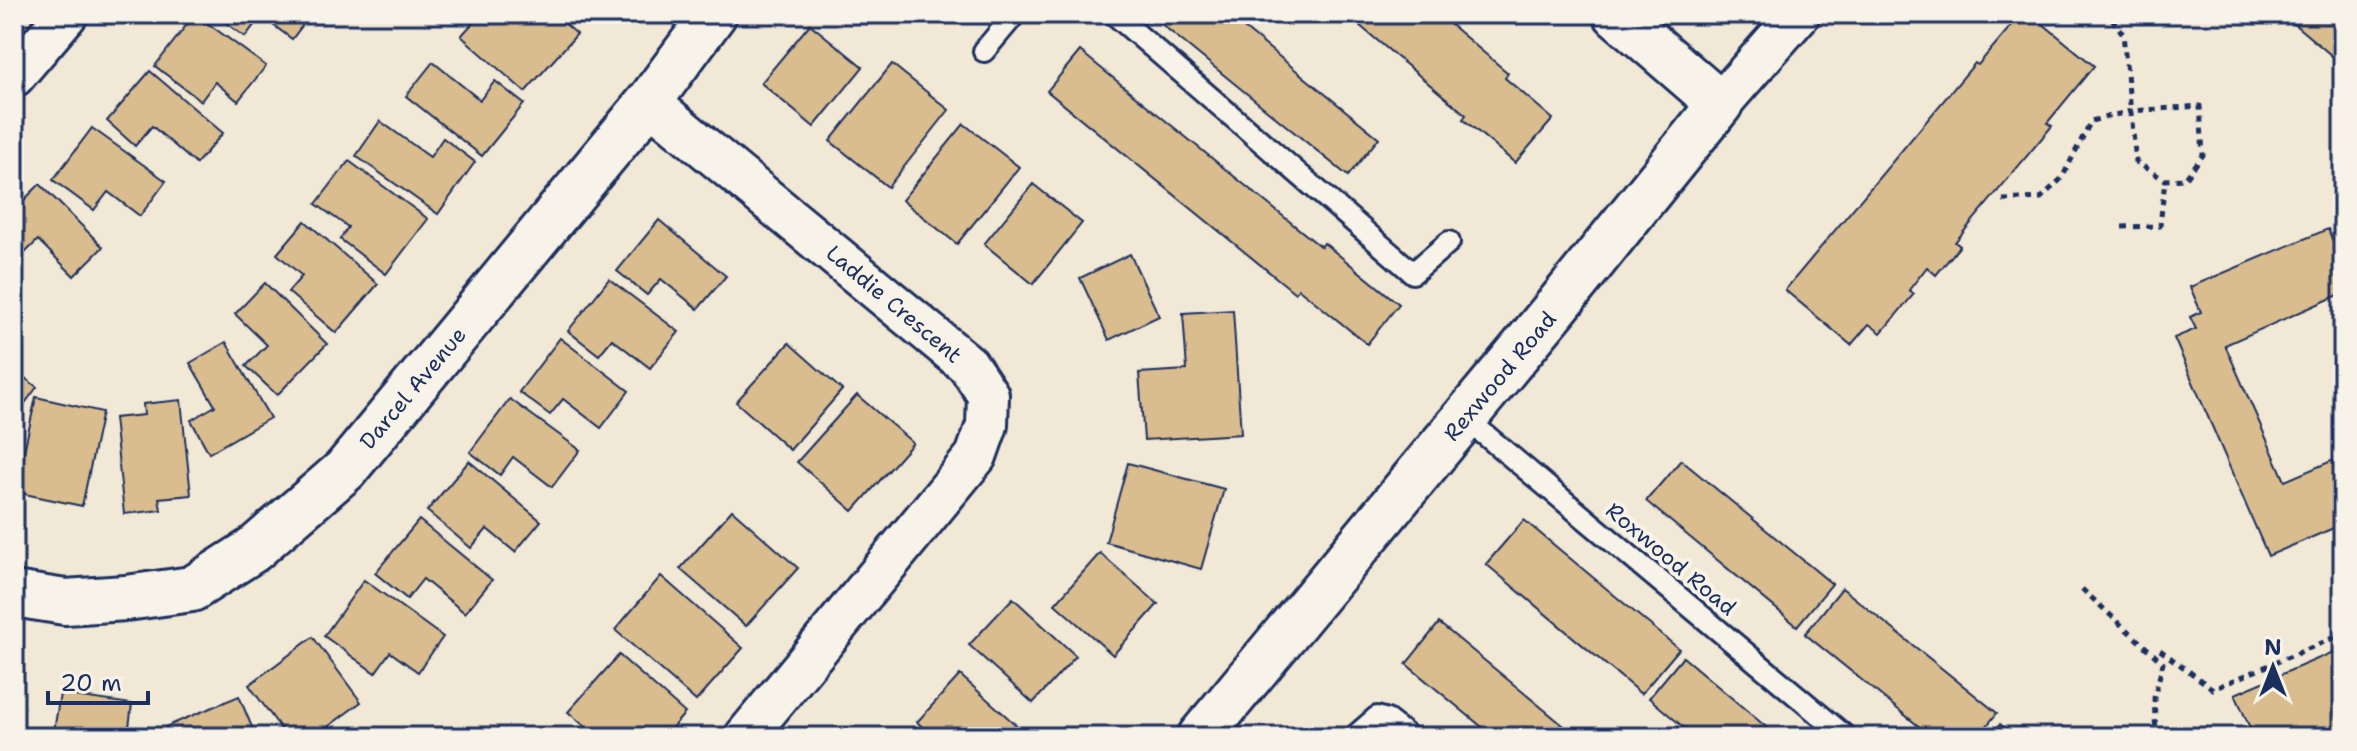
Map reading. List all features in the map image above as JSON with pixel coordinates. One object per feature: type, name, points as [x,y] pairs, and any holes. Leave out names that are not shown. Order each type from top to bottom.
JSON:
[{"type":"street","points":[[14,76],[67,14]]},
{"type":"street","name":"Darcel Avenue","points":[[14,594],[65,602],[192,589],[253,550],[345,470],[649,102],[714,14]]},
{"type":"street","points":[[1616,14],[1720,104]]},
{"type":"street","name":"Rexwood Road","points":[[1200,737],[1720,104],[1799,14]]},
{"type":"street","name":"Laddie Crescent","points":[[649,102],[968,365],[988,395],[987,425],[976,456],[745,737]]},
{"type":"lane","points":[[984,51],[1015,14]]},
{"type":"lane","points":[[1114,14],[1413,273],[1449,242]]},
{"type":"lane","name":"Roxwood Road","points":[[1465,418],[1846,737]]},
{"type":"lane","points":[[1354,737],[1377,717],[1387,720],[1409,737]]},
{"type":"path","points":[[2003,200],[2041,198],[2062,178],[2091,121],[2131,111],[2200,106],[2203,155],[2185,179],[2165,180],[2136,162],[2131,111],[2123,34],[2113,20],[2101,14]]},
{"type":"path","points":[[2122,227],[2160,226],[2165,180]]},
{"type":"path","points":[[2082,589],[2163,663],[2154,698],[2158,737]]},
{"type":"path","points":[[2160,650],[2213,689],[2343,634]]},
{"type":"building","points":[[195,14],[266,66],[238,101],[215,82],[201,101],[155,66]]},
{"type":"building","points":[[214,14],[311,14],[292,39],[261,16],[245,37]]},
{"type":"building","points":[[481,14],[554,14],[577,34],[525,92],[461,36]]},
{"type":"building","points":[[1149,14],[1227,14],[1379,138],[1348,176]]},
{"type":"building","points":[[1346,14],[1438,14],[1508,73],[1505,78],[1553,119],[1515,163],[1463,119],[1466,115]]},
{"type":"building","points":[[2021,14],[2031,14],[2094,66],[2047,123],[2052,126],[1955,242],[1960,246],[1936,275],[1927,267],[1909,290],[1914,294],[1881,333],[1869,324],[1851,345],[1785,290],[1975,63],[1978,65]]},
{"type":"building","points":[[2282,14],[2343,14],[2343,65]]},
{"type":"building","points":[[810,24],[863,67],[814,127],[761,83]]},
{"type":"building","points":[[1080,51],[1321,247],[1324,243],[1399,304],[1367,344],[1299,289],[1295,293],[1047,91]]},
{"type":"building","points":[[433,62],[480,100],[495,81],[524,104],[482,156],[406,96]]},
{"type":"building","points":[[892,64],[949,110],[888,187],[830,141]]},
{"type":"building","points":[[150,71],[223,133],[196,164],[152,126],[135,146],[107,121]]},
{"type":"building","points":[[380,121],[430,157],[443,138],[475,162],[438,214],[356,156]]},
{"type":"building","points":[[964,124],[1019,167],[957,244],[902,200]]},
{"type":"building","points":[[92,128],[166,181],[140,216],[108,192],[94,210],[53,180]]},
{"type":"building","points":[[349,161],[428,219],[386,274],[340,239],[348,227],[316,204]]},
{"type":"building","points":[[40,184],[103,247],[74,276],[38,240],[19,259],[14,255],[14,210]]},
{"type":"building","points":[[1033,184],[1082,223],[1033,284],[984,244]]},
{"type":"building","points":[[659,220],[726,276],[698,309],[661,279],[647,295],[617,271]]},
{"type":"building","points":[[305,221],[378,284],[336,333],[288,292],[302,276],[277,254]]},
{"type":"building","points":[[2328,229],[2337,251],[2343,249],[2343,293],[2225,345],[2285,481],[2343,456],[2343,524],[2268,556],[2174,338],[2196,329],[2190,317],[2201,312],[2190,287]]},
{"type":"building","points":[[1130,254],[1159,316],[1109,340],[1080,278]]},
{"type":"building","points":[[609,279],[679,332],[650,368],[612,339],[599,355],[568,331]]},
{"type":"building","points":[[265,283],[327,344],[277,395],[246,366],[267,345],[235,314]]},
{"type":"building","points":[[1233,310],[1241,434],[1144,440],[1139,373],[1187,370],[1183,313]]},
{"type":"building","points":[[560,338],[629,391],[601,428],[563,399],[550,415],[519,392]]},
{"type":"building","points":[[226,342],[270,418],[209,453],[191,420],[215,406],[190,363]]},
{"type":"building","points":[[789,343],[842,390],[790,450],[736,402]]},
{"type":"building","points":[[14,370],[37,387],[14,418]]},
{"type":"building","points":[[857,395],[913,443],[853,511],[797,462]]},
{"type":"building","points":[[36,397],[102,412],[82,506],[15,492]]},
{"type":"building","points":[[510,399],[580,450],[552,487],[513,457],[500,475],[470,452]]},
{"type":"building","points":[[181,400],[191,495],[159,498],[161,510],[124,514],[114,418],[144,415],[143,404]]},
{"type":"building","points":[[1681,460],[1832,584],[1797,626],[1646,501]]},
{"type":"building","points":[[469,461],[541,521],[515,552],[487,529],[471,548],[427,511]]},
{"type":"building","points":[[1128,463],[1224,489],[1201,569],[1106,542]]},
{"type":"building","points":[[732,510],[798,568],[746,626],[680,569]]},
{"type":"building","points":[[419,520],[492,580],[465,613],[423,579],[407,599],[375,573]]},
{"type":"building","points":[[1524,520],[1679,649],[1641,694],[1486,564]]},
{"type":"building","points":[[1100,553],[1158,604],[1113,655],[1055,604]]},
{"type":"building","points":[[661,576],[743,648],[696,701],[615,630]]},
{"type":"building","points":[[364,580],[443,637],[418,672],[390,652],[375,673],[324,636]]},
{"type":"building","points":[[1842,588],[1997,713],[1978,737],[1932,737],[1805,634]]},
{"type":"building","points":[[1013,598],[1076,656],[1033,703],[969,645]]},
{"type":"building","points":[[1439,623],[1575,735],[1494,737],[1406,664]]},
{"type":"building","points":[[313,637],[361,702],[329,726],[337,737],[287,737],[249,685]]},
{"type":"building","points":[[2343,648],[2343,732],[2332,737],[2254,737],[2235,694]]},
{"type":"building","points":[[619,655],[685,713],[664,737],[597,737],[568,712]]},
{"type":"building","points":[[1683,657],[1778,737],[1695,737],[1649,698]]},
{"type":"building","points":[[960,675],[1024,732],[1019,737],[933,737],[917,722]]},
{"type":"building","points":[[60,694],[132,704],[129,727],[145,730],[144,737],[53,737]]},
{"type":"building","points":[[239,696],[256,737],[169,737],[165,727]]},
{"type":"building","points":[[2000,724],[2015,737],[1990,737]]}]
